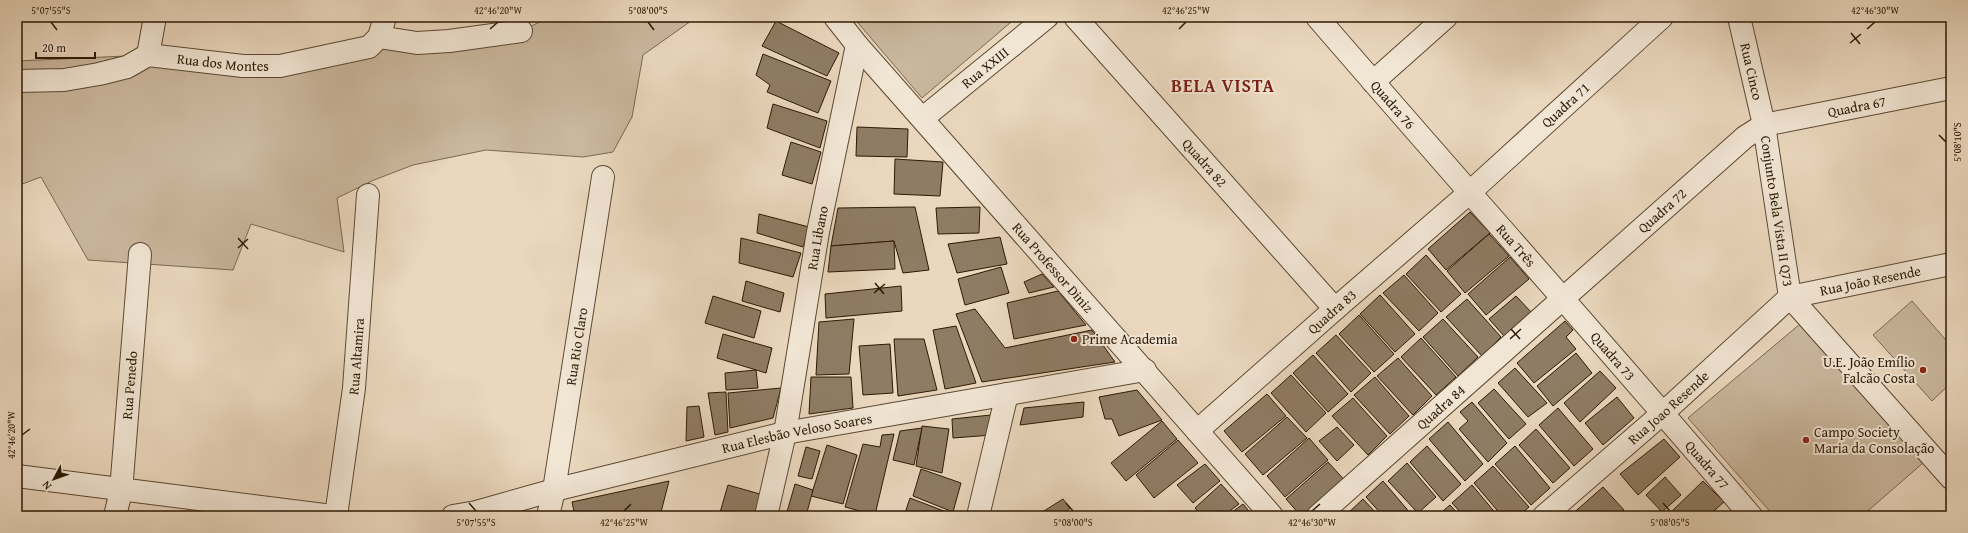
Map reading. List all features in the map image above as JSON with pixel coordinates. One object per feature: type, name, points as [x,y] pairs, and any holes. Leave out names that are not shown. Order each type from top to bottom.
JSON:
[{"type":"street","points":[[17,81],[64,80],[127,67],[148,54],[155,17]]},
{"type":"street","name":"Rua Professor Diniz","points":[[835,17],[857,45],[923,118],[1272,516]]},
{"type":"street","name":"Rua XXIII","points":[[923,118],[1047,17]]},
{"type":"street","name":"Quadra 82","points":[[1075,17],[1335,309]]},
{"type":"street","name":"Quadra 76","points":[[1317,17],[1469,194]]},
{"type":"street","points":[[1373,82],[1446,17]]},
{"type":"street","name":"Quadra 71","points":[[1469,194],[1662,17]]},
{"type":"street","name":"Rua Cinco","points":[[1740,17],[1764,125]]},
{"type":"street","name":"Rua dos Montes","points":[[148,54],[243,66],[280,66],[364,49],[374,43],[382,27],[417,43],[449,41],[521,31]]},
{"type":"street","name":"Rua Libano","points":[[766,516],[785,433],[818,232],[857,45]]},
{"type":"street","name":"Quadra 67","points":[[1764,125],[1951,88]]},
{"type":"street","name":"Conjunto Bela Vista II Q73","points":[[1764,125],[1790,297]]},
{"type":"street","name":"Quadra 72","points":[[1563,298],[1745,137],[1764,125]]},
{"type":"street","name":"Rua Rio Claro","points":[[548,516],[554,490],[604,177]]},
{"type":"street","name":"Quadra 83","points":[[1197,431],[1335,309],[1469,194]]},
{"type":"street","name":"Rua Três","points":[[1469,194],[1563,298]]},
{"type":"street","name":"Rua Altamira","points":[[336,516],[354,388],[368,195]]},
{"type":"street","name":"Rua Penedo","points":[[115,516],[121,491],[140,254]]},
{"type":"street","name":"Rua João Resende","points":[[1790,297],[1951,264]]},
{"type":"street","points":[[1790,297],[1951,478]]},
{"type":"street","name":"Rua Joao Resende","points":[[1544,516],[1663,413],[1790,297]]},
{"type":"street","name":"Quadra 73","points":[[1563,298],[1663,413]]},
{"type":"street","name":"Quadra 84","points":[[1318,516],[1563,298]]},
{"type":"street","name":"Rua Elesbão Veloso Soares","points":[[453,516],[476,512],[554,490],[785,433],[1145,370]]},
{"type":"street","points":[[985,512],[1007,394]]},
{"type":"street","name":"Quadra 77","points":[[1663,413],[1751,516]]},
{"type":"street","points":[[17,476],[121,491],[332,516]]},
{"type":"shaded area","points":[[550,17],[691,17],[691,21],[643,55],[632,117],[613,152],[583,157],[486,150],[413,165],[374,180],[337,198],[344,252],[251,224],[233,270],[88,260],[41,177],[17,186],[17,61],[148,55],[280,66],[379,37],[521,31]]},
{"type":"shaded area","points":[[853,17],[1017,17],[922,98]]},
{"type":"shaded area","points":[[1912,301],[1951,346],[1951,383],[1932,401],[1873,335]]},
{"type":"shaded area","name":"Campo Society Maria da Consolação","points":[[1800,324],[1923,463],[1862,516],[1774,516],[1688,418]]},
{"type":"building","points":[[776,21],[839,53],[827,76],[762,46]]},
{"type":"building","points":[[763,54],[831,81],[818,113],[767,92],[770,85],[756,75]]},
{"type":"building","points":[[773,104],[827,121],[820,148],[767,128]]},
{"type":"building","points":[[857,127],[908,129],[907,157],[856,156]]},
{"type":"building","points":[[791,142],[821,152],[812,184],[782,175]]},
{"type":"building","points":[[895,159],[943,162],[940,196],[894,194]]},
{"type":"building","points":[[915,207],[929,270],[903,273],[894,241],[831,246],[838,208]]},
{"type":"building","points":[[980,207],[979,233],[938,234],[936,208]]},
{"type":"building","points":[[1470,212],[1490,233],[1446,270],[1428,249]]},
{"type":"building","points":[[759,214],[809,227],[803,247],[757,233]]},
{"type":"building","points":[[1489,234],[1509,256],[1465,293],[1447,271]]},
{"type":"building","points":[[1000,237],[1007,264],[957,273],[948,244]]},
{"type":"building","points":[[741,238],[801,253],[793,277],[739,263]]},
{"type":"building","points":[[894,241],[895,269],[828,272],[831,246]]},
{"type":"building","points":[[1426,255],[1461,294],[1441,312],[1406,274]]},
{"type":"building","points":[[1510,257],[1529,279],[1486,315],[1468,294]]},
{"type":"building","points":[[1001,267],[1009,293],[965,305],[958,279]]},
{"type":"building","points":[[1042,274],[1054,287],[1029,293],[1024,282]]},
{"type":"building","points":[[1404,275],[1438,313],[1419,331],[1383,293]]},
{"type":"building","points":[[746,281],[784,293],[780,312],[742,301]]},
{"type":"building","points":[[901,286],[902,311],[826,318],[825,294]]},
{"type":"building","points":[[1058,291],[1086,325],[1014,339],[1007,303]]},
{"type":"building","points":[[1380,295],[1415,334],[1395,352],[1360,314]]},
{"type":"building","points":[[713,296],[761,311],[754,338],[705,323]]},
{"type":"building","points":[[1516,296],[1531,312],[1504,336],[1489,319]]},
{"type":"building","points":[[1467,299],[1501,337],[1482,356],[1446,317]]},
{"type":"building","name":"Prime Academia","points":[[975,309],[1005,348],[1092,330],[1115,362],[982,382],[956,314]]},
{"type":"building","points":[[1359,315],[1394,354],[1374,372],[1339,334]]},
{"type":"building","points":[[854,319],[849,374],[816,375],[819,322]]},
{"type":"building","points":[[1443,319],[1478,357],[1458,376],[1423,337]]},
{"type":"building","points":[[1565,321],[1573,330],[1566,337],[1576,349],[1534,383],[1517,363]]},
{"type":"building","points":[[956,326],[976,383],[945,389],[933,330]]},
{"type":"building","points":[[723,334],[772,348],[766,373],[717,358]]},
{"type":"building","points":[[1336,335],[1371,373],[1351,392],[1316,353]]},
{"type":"building","points":[[1421,338],[1456,377],[1436,395],[1401,357]]},
{"type":"building","points":[[894,339],[924,339],[937,390],[898,396]]},
{"type":"building","points":[[890,344],[893,393],[863,395],[859,346]]},
{"type":"building","points":[[1576,353],[1592,373],[1553,406],[1537,386]]},
{"type":"building","points":[[1313,355],[1348,394],[1328,412],[1293,373]]},
{"type":"building","points":[[1398,358],[1432,396],[1413,415],[1377,376]]},
{"type":"building","points":[[1515,368],[1547,403],[1528,417],[1498,383]]},
{"type":"building","points":[[756,370],[758,388],[726,390],[725,373]]},
{"type":"building","points":[[1600,371],[1616,388],[1580,422],[1564,403]]},
{"type":"building","points":[[1291,375],[1326,413],[1306,432],[1271,393]]},
{"type":"building","points":[[811,377],[851,377],[853,408],[809,414]]},
{"type":"building","points":[[1375,377],[1409,416],[1390,434],[1354,395]]},
{"type":"building","points":[[781,388],[773,418],[730,428],[728,393]]},
{"type":"building","points":[[1494,389],[1526,424],[1509,439],[1478,403]]},
{"type":"building","points":[[1137,390],[1162,420],[1119,436],[1112,419],[1105,419],[1099,397]]},
{"type":"building","points":[[726,392],[728,432],[715,435],[708,393]]},
{"type":"building","points":[[1267,394],[1286,416],[1242,452],[1224,431]]},
{"type":"building","points":[[1617,397],[1634,418],[1603,445],[1585,423]]},
{"type":"building","points":[[1353,398],[1387,436],[1368,455],[1332,416]]},
{"type":"building","points":[[1084,402],[1083,417],[1020,425],[1024,408]]},
{"type":"building","points":[[1472,402],[1507,443],[1488,462],[1459,429],[1468,421],[1460,412]]},
{"type":"building","points":[[699,406],[704,437],[686,441],[687,407]]},
{"type":"building","points":[[1558,408],[1593,449],[1574,466],[1539,425]]},
{"type":"building","points":[[991,415],[992,435],[953,438],[952,419]]},
{"type":"building","points":[[1287,417],[1307,438],[1263,475],[1245,454]]},
{"type":"building","points":[[1162,421],[1177,439],[1126,481],[1111,463]]},
{"type":"building","points":[[1448,422],[1483,464],[1465,481],[1429,439]]},
{"type":"building","points":[[922,426],[949,429],[942,473],[916,466]]},
{"type":"building","points":[[1337,427],[1354,445],[1337,461],[1319,441]]},
{"type":"building","points":[[922,428],[914,465],[893,460],[900,431]]},
{"type":"building","points":[[1536,429],[1570,468],[1553,483],[1519,445]]},
{"type":"building","points":[[894,434],[875,515],[845,507],[863,444],[880,447],[882,435]]},
{"type":"building","points":[[1309,438],[1328,460],[1285,497],[1267,476]]},
{"type":"building","points":[[1664,439],[1680,457],[1638,495],[1620,474]]},
{"type":"building","points":[[1178,440],[1198,463],[1154,498],[1136,475]]},
{"type":"building","points":[[827,445],[857,455],[843,504],[811,496]]},
{"type":"building","points":[[1427,446],[1461,484],[1443,501],[1410,462]]},
{"type":"building","points":[[1515,446],[1550,488],[1531,505],[1495,464]]},
{"type":"building","points":[[806,447],[820,451],[812,479],[798,476]]},
{"type":"building","points":[[1328,462],[1348,484],[1310,516],[1301,516],[1286,499]]},
{"type":"building","points":[[1407,463],[1436,497],[1418,513],[1388,481]]},
{"type":"building","points":[[1205,464],[1220,481],[1193,503],[1177,485]]},
{"type":"building","points":[[1493,466],[1529,507],[1519,516],[1502,516],[1474,483]]},
{"type":"building","points":[[921,469],[961,483],[953,512],[913,496]]},
{"type":"building","points":[[1665,477],[1681,495],[1662,512],[1646,495]]},
{"type":"building","points":[[669,481],[660,516],[575,516],[572,502]]},
{"type":"building","points":[[1383,481],[1411,514],[1409,516],[1383,516],[1366,497]]},
{"type":"building","points":[[1703,481],[1724,502],[1708,516],[1667,516]]},
{"type":"building","points":[[795,484],[813,490],[806,516],[797,516],[787,512]]},
{"type":"building","points":[[1221,484],[1239,504],[1223,516],[1202,516],[1195,508]]},
{"type":"building","points":[[728,485],[760,494],[755,516],[719,516]]},
{"type":"building","points":[[1472,485],[1498,516],[1464,516],[1452,503]]},
{"type":"building","points":[[1603,487],[1624,510],[1617,516],[1570,516]]},
{"type":"building","points":[[910,498],[957,516],[904,516]]},
{"type":"building","points":[[1063,499],[1070,508],[1064,514],[1065,516],[1036,516]]},
{"type":"building","points":[[1363,499],[1377,514],[1376,516],[1345,516]]},
{"type":"building","points":[[1243,504],[1253,516],[1227,516]]},
{"type":"building","points":[[1450,505],[1460,516],[1437,516]]},
{"type":"building","points":[[1093,512],[1096,516],[1086,516]]},
{"type":"place","name":"Prime Academia","points":[[1074,339]]},
{"type":"place","name":"U.E. João Emílio Falcão Costa","points":[[1923,370]]},
{"type":"place","name":"Campo Society Maria da Consolação","points":[[1806,440]]},
{"type":"district","name":"BELA VISTA","points":[[1223,85]]}]
